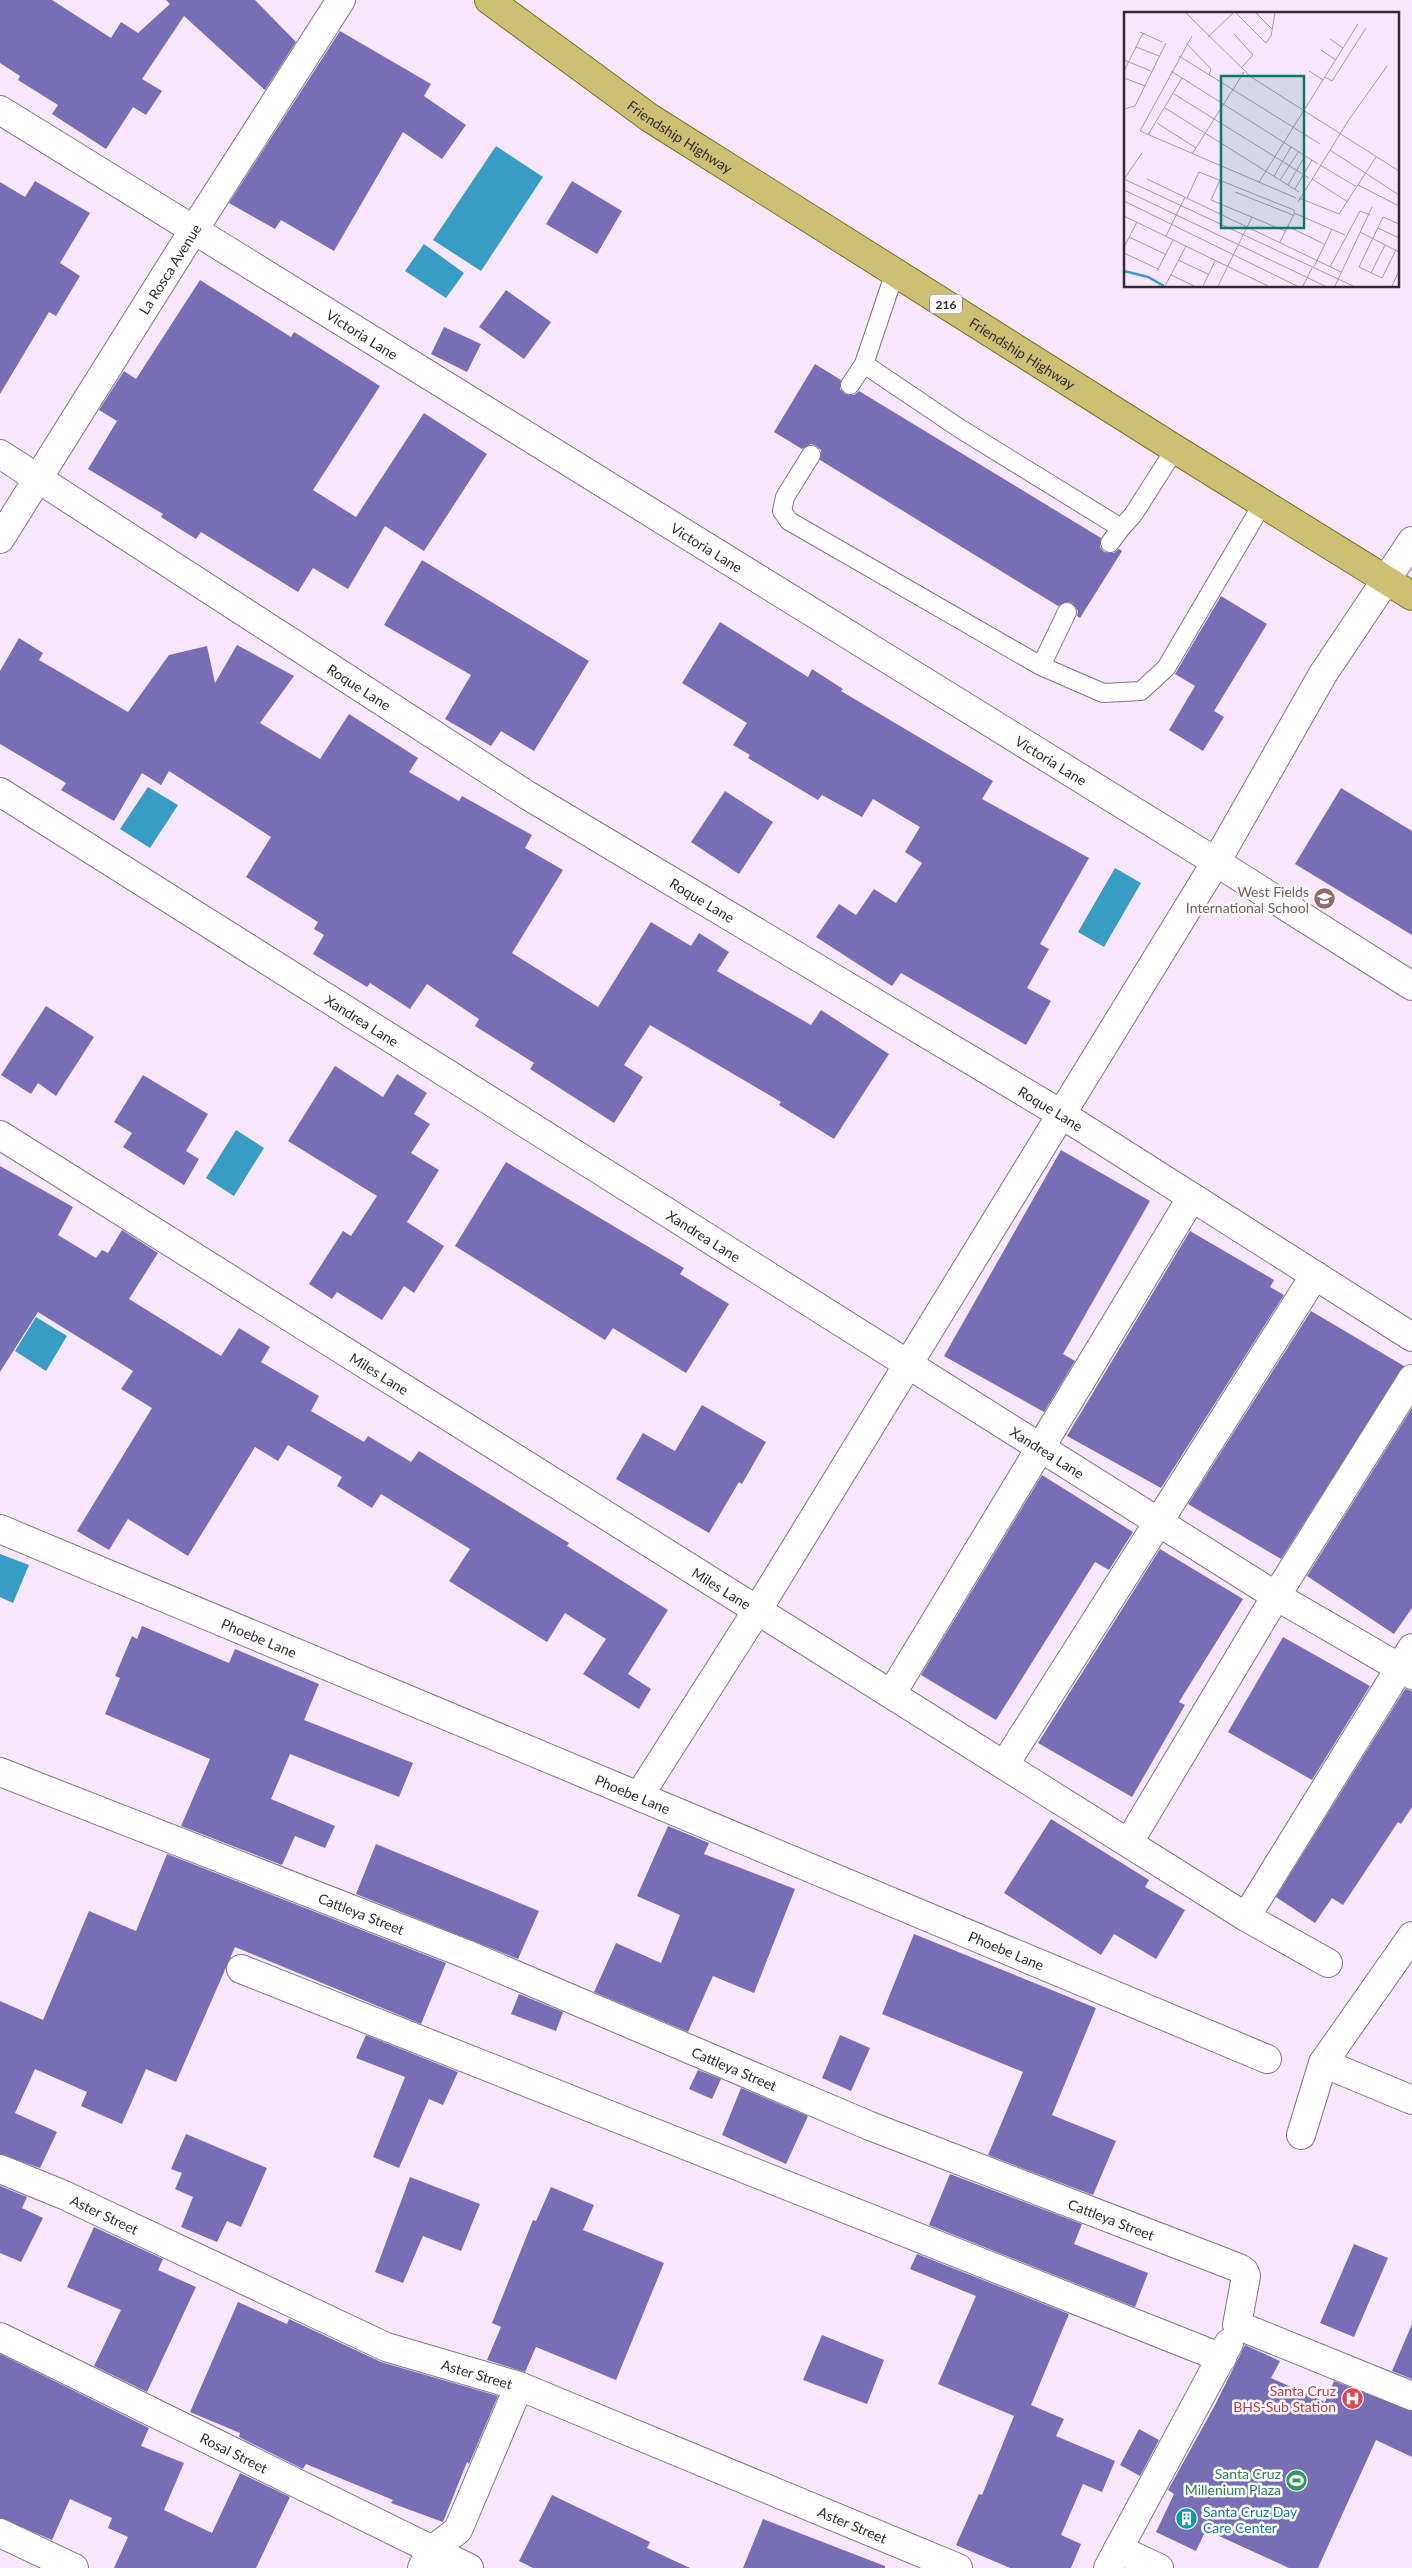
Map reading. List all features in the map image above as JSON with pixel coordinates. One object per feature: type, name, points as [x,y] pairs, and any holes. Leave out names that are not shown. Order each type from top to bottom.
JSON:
[{"type":"main road","name":"Friendship Highway","points":[[497,3],[650,118],[1412,596]]},
{"type":"street","name":"La Rosca Avenue","points":[[0,539],[193,231],[341,0]]},
{"type":"street","name":"Victoria Lane","points":[[0,110],[1216,862],[1412,986]]},
{"type":"street","name":"Roque Lane","points":[[0,454],[527,795],[1061,1114],[1412,1337]]},
{"type":"street","points":[[639,1796],[758,1609],[1216,862],[1323,674],[1412,541]]},
{"type":"street","name":"Xandrea Lane","points":[[0,792],[1276,1596],[1408,1663]]},
{"type":"street","name":"Miles Lane","points":[[0,1135],[1246,1917],[1328,1963]]},
{"type":"street","points":[[892,1694],[1039,1448],[1192,1198]]},
{"type":"street","points":[[1005,1764],[1157,1521],[1315,1276]]},
{"type":"street","points":[[1129,1842],[1276,1596],[1412,1379]]},
{"type":"street","name":"Phoebe Lane","points":[[0,1529],[1267,2059]]},
{"type":"street","points":[[1246,1917],[1408,1663]]},
{"type":"street","name":"Cattleya Street","points":[[0,1772],[466,1954],[870,2126],[1239,2268],[1246,2276],[1237,2325]]},
{"type":"street","points":[[1301,2135],[1323,2063],[1412,1936]]},
{"type":"street","points":[[241,1969],[1222,2358]]},
{"type":"street","points":[[1323,2063],[1412,2100]]},
{"type":"street","name":"Aster Street","points":[[0,2168],[64,2195],[386,2346],[519,2386],[958,2568]]},
{"type":"street","points":[[1158,2568],[1113,2558],[1222,2358],[1237,2325],[1412,2396]]},
{"type":"street","name":"Rosal Street","points":[[0,2337],[427,2559],[469,2568]]},
{"type":"street","points":[[427,2559],[458,2530],[519,2386]]},
{"type":"street","points":[[0,2533],[74,2568]]},
{"type":"lane","points":[[850,385],[864,364],[895,272]]},
{"type":"lane","points":[[864,364],[959,428],[1121,528]]},
{"type":"lane","points":[[1110,543],[1133,515],[1175,449]]},
{"type":"lane","points":[[812,454],[785,497],[782,511],[789,521],[1041,666],[1103,693],[1141,691],[1166,668],[1263,503]]},
{"type":"lane","points":[[1041,666],[1067,612]]},
{"type":"water","points":[[496,146],[543,177],[481,271],[433,240]]},
{"type":"water","points":[[424,244],[464,273],[446,298],[405,271]]},
{"type":"water","points":[[148,787],[178,805],[150,848],[120,829]]},
{"type":"water","points":[[1115,868],[1141,883],[1104,947],[1078,932]]},
{"type":"water","points":[[236,1130],[264,1148],[234,1196],[206,1178]]},
{"type":"water","points":[[36,1317],[67,1336],[46,1371],[15,1351]]},
{"type":"water","points":[[0,1554],[29,1565],[13,1603],[0,1597]]},
{"type":"building","points":[[0,0],[52,0],[111,38],[121,22],[138,33],[170,4],[166,0],[255,0],[296,42],[265,90],[184,16],[142,79],[162,91],[146,115],[133,107],[106,149],[52,114],[58,105],[18,80],[20,76],[0,63]]},
{"type":"building","points":[[340,31],[431,84],[424,96],[466,125],[442,159],[403,132],[334,251],[281,220],[275,229],[229,203]]},
{"type":"building","points":[[35,181],[90,213],[60,263],[80,276],[56,316],[49,312],[0,394],[0,182],[25,197]]},
{"type":"building","points":[[572,181],[622,211],[597,254],[546,224]]},
{"type":"building","points":[[200,280],[291,337],[294,332],[380,386],[313,490],[356,517],[424,413],[487,454],[424,551],[385,526],[348,589],[313,568],[298,592],[201,532],[196,539],[161,517],[163,514],[88,469],[117,421],[99,410],[124,371],[136,379]]},
{"type":"building","points":[[506,290],[551,322],[524,359],[479,327]]},
{"type":"building","points":[[444,327],[481,344],[467,372],[431,354]]},
{"type":"building","points":[[815,364],[841,380],[840,389],[845,394],[854,395],[859,391],[1101,538],[1100,547],[1104,552],[1114,553],[1119,549],[1122,551],[1080,618],[1077,616],[1078,611],[1072,603],[1066,602],[1058,606],[820,460],[821,450],[816,446],[811,444],[802,449],[774,432]]},
{"type":"building","points":[[422,560],[589,661],[534,751],[501,731],[491,746],[445,719],[471,675],[384,625]]},
{"type":"building","points":[[1221,596],[1267,624],[1214,711],[1224,717],[1203,751],[1169,730],[1195,686],[1175,674]]},
{"type":"building","points":[[720,622],[808,677],[812,669],[843,689],[841,691],[993,781],[982,799],[1089,858],[1040,944],[1049,949],[1027,988],[1051,1001],[1026,1045],[901,973],[892,986],[816,937],[839,904],[856,915],[874,889],[896,903],[922,863],[905,852],[920,827],[873,799],[862,817],[822,795],[818,800],[748,758],[750,755],[733,745],[747,723],[682,683]]},
{"type":"building","points":[[19,638],[43,653],[39,660],[128,712],[169,655],[207,646],[215,683],[237,645],[294,676],[260,723],[320,759],[349,714],[418,758],[409,772],[459,801],[462,796],[532,835],[525,848],[563,870],[512,953],[598,1007],[651,922],[691,946],[699,933],[729,952],[717,971],[811,1025],[821,1010],[889,1054],[834,1139],[779,1105],[781,1102],[650,1025],[624,1065],[643,1077],[614,1123],[530,1069],[534,1063],[475,1026],[479,1019],[427,984],[410,1009],[370,983],[367,987],[313,954],[324,935],[314,929],[318,922],[246,877],[271,837],[169,771],[161,785],[142,773],[114,821],[61,790],[66,783],[0,744],[0,671]]},
{"type":"building","points":[[1341,788],[1412,831],[1412,935],[1295,864]]},
{"type":"building","points":[[725,791],[773,822],[739,874],[691,842]]},
{"type":"building","points":[[46,1006],[94,1037],[56,1096],[38,1083],[31,1094],[1,1075]]},
{"type":"building","points":[[335,1066],[383,1097],[397,1074],[427,1093],[414,1114],[430,1124],[411,1153],[439,1170],[407,1222],[444,1246],[414,1293],[404,1286],[382,1320],[337,1292],[332,1299],[309,1284],[343,1231],[351,1236],[377,1196],[288,1141]]},
{"type":"building","points":[[143,1075],[208,1114],[186,1151],[199,1159],[184,1185],[123,1147],[132,1133],[114,1122]]},
{"type":"building","points":[[1061,1150],[1150,1201],[1063,1354],[1075,1361],[1044,1412],[944,1356]]},
{"type":"building","points":[[506,1162],[684,1268],[680,1274],[729,1304],[686,1373],[613,1328],[605,1340],[455,1246]]},
{"type":"building","points":[[0,1166],[73,1207],[58,1235],[96,1258],[102,1250],[108,1253],[122,1230],[158,1253],[129,1299],[221,1356],[239,1328],[270,1347],[261,1362],[319,1396],[311,1411],[364,1442],[368,1436],[411,1462],[419,1451],[569,1543],[567,1546],[668,1610],[628,1674],[651,1689],[639,1709],[583,1674],[606,1639],[565,1613],[547,1642],[449,1581],[470,1549],[381,1494],[372,1508],[337,1486],[342,1477],[288,1445],[278,1461],[255,1447],[188,1556],[128,1519],[109,1550],[77,1531],[152,1408],[121,1389],[133,1371],[38,1312],[0,1372]]},
{"type":"building","points":[[1190,1231],[1274,1280],[1270,1287],[1284,1295],[1161,1488],[1067,1436]]},
{"type":"building","points":[[1311,1311],[1404,1366],[1281,1559],[1188,1504]]},
{"type":"building","points":[[702,1405],[766,1442],[742,1484],[739,1482],[709,1533],[616,1479],[643,1433],[675,1451]]},
{"type":"building","points":[[1412,1408],[1412,1608],[1394,1634],[1307,1576]]},
{"type":"building","points":[[1042,1475],[1133,1532],[1109,1570],[1095,1562],[996,1720],[921,1675]]},
{"type":"building","points":[[1160,1549],[1243,1599],[1179,1702],[1185,1705],[1132,1797],[1038,1743]]},
{"type":"building","points":[[142,1626],[229,1663],[235,1649],[319,1684],[304,1720],[413,1763],[399,1797],[290,1754],[271,1799],[335,1826],[325,1848],[295,1836],[282,1865],[181,1826],[210,1759],[105,1714],[120,1678],[115,1676],[132,1636],[137,1639]]},
{"type":"building","points":[[1283,1637],[1370,1686],[1312,1780],[1228,1732]]},
{"type":"building","points":[[1405,1689],[1412,1691],[1412,1807],[1401,1824],[1398,1822],[1343,1905],[1332,1898],[1315,1923],[1276,1897]]},
{"type":"building","points":[[1051,1819],[1149,1880],[1145,1887],[1185,1910],[1156,1959],[1114,1934],[1101,1955],[1004,1893]]},
{"type":"building","points":[[668,1826],[709,1843],[704,1854],[795,1889],[754,1993],[713,1976],[688,2032],[594,1992],[616,1943],[661,1963],[680,1915],[637,1896]]},
{"type":"building","points":[[376,1844],[539,1911],[518,1959],[356,1894]]},
{"type":"building","points":[[167,1854],[446,1963],[421,2024],[235,1947],[176,2082],[146,2069],[122,2124],[81,2106],[87,2092],[35,2069],[15,2113],[57,2132],[40,2168],[0,2154],[0,2001],[43,2020],[89,1911],[136,1931]]},
{"type":"building","points":[[914,1934],[1096,2008],[1052,2115],[1116,2141],[1093,2195],[988,2155],[1023,2072],[882,2014]]},
{"type":"building","points":[[519,1994],[563,2012],[556,2031],[511,2014]]},
{"type":"building","points":[[366,2035],[458,2072],[443,2105],[429,2099],[399,2168],[373,2157],[405,2077],[356,2058]]},
{"type":"building","points":[[840,2035],[870,2048],[851,2091],[822,2078]]},
{"type":"building","points":[[698,2070],[721,2079],[712,2099],[689,2089]]},
{"type":"building","points":[[741,2088],[808,2116],[786,2164],[722,2135]]},
{"type":"building","points":[[186,2134],[267,2168],[241,2227],[227,2221],[217,2242],[181,2227],[193,2197],[175,2189],[182,2173],[171,2169]]},
{"type":"building","points":[[950,2174],[1082,2224],[1074,2244],[1148,2273],[1135,2307],[929,2225]]},
{"type":"building","points":[[410,2177],[480,2204],[461,2251],[423,2236],[403,2283],[375,2272]]},
{"type":"building","points":[[0,2186],[27,2197],[22,2208],[43,2218],[21,2262],[0,2253]]},
{"type":"building","points":[[551,2187],[594,2205],[583,2230],[664,2263],[616,2380],[536,2347],[525,2372],[487,2360],[501,2327],[492,2323],[533,2220],[536,2221]]},
{"type":"building","points":[[94,2227],[163,2259],[158,2270],[196,2287],[147,2392],[94,2366],[121,2310],[67,2287]]},
{"type":"building","points":[[1354,2244],[1388,2258],[1354,2337],[1320,2323]]},
{"type":"building","points":[[917,2254],[1069,2314],[1031,2405],[1064,2419],[1056,2436],[1115,2461],[1102,2492],[1083,2484],[1061,2535],[1081,2544],[1071,2568],[1010,2568],[956,2545],[979,2494],[982,2495],[1014,2416],[938,2384],[976,2296],[910,2269]]},
{"type":"building","points":[[238,2302],[287,2324],[289,2319],[381,2362],[498,2396],[469,2464],[467,2462],[443,2522],[391,2503],[393,2500],[306,2464],[303,2469],[239,2437],[240,2433],[190,2412]]},
{"type":"building","points":[[1412,2324],[1412,2379],[1392,2371]]},
{"type":"building","points":[[822,2335],[884,2360],[867,2404],[803,2380]]},
{"type":"building","points":[[1245,2345],[1280,2361],[1271,2378],[1325,2402],[1334,2381],[1412,2411],[1412,2457],[1376,2440],[1318,2568],[1289,2568],[1206,2530],[1196,2551],[1156,2532],[1174,2494],[1168,2490],[1214,2407]]},
{"type":"building","points":[[0,2354],[149,2428],[141,2446],[184,2463],[164,2510],[212,2533],[240,2473],[290,2497],[256,2568],[114,2568],[128,2537],[108,2528],[112,2518],[70,2499],[52,2540],[0,2518]]},
{"type":"building","points":[[1139,2429],[1159,2440],[1140,2476],[1120,2465]]},
{"type":"building","points":[[552,2495],[650,2542],[647,2548],[690,2568],[533,2568],[519,2561]]},
{"type":"building","points":[[763,2519],[885,2566],[885,2568],[743,2568]]},
{"type":"place","name":"West Fields International School","points":[[1325,899]]},
{"type":"place","name":"Santa Cruz BHS-Sub Station","points":[[1352,2398]]},
{"type":"place","name":"Santa Cruz Millenium Plaza","points":[[1297,2481]]},
{"type":"place","name":"Santa Cruz Day Care Center","points":[[1187,2519]]}]
